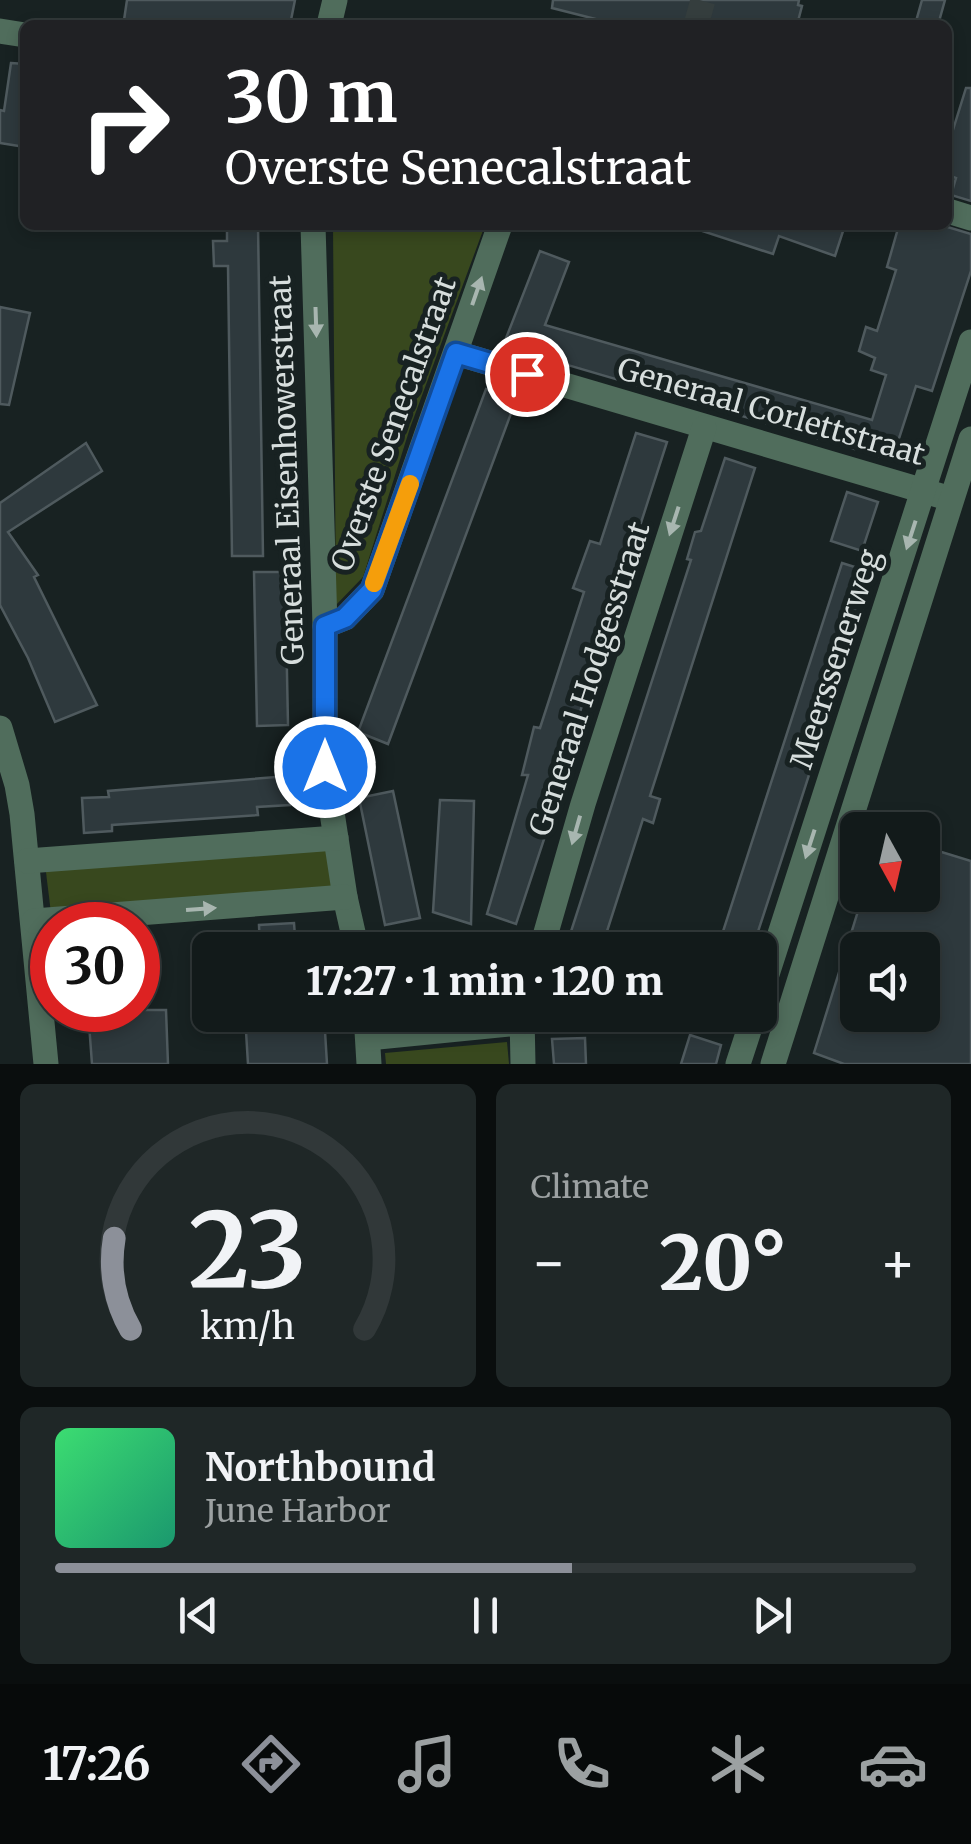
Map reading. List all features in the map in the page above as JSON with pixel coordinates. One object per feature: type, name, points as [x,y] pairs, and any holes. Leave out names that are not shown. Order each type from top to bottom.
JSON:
[{"type":"street","name":"Generaal Eisenhowerstraat","points":[[313,230],[325,626],[325,767],[353,932]]},
{"type":"street","name":"Overste Senecalstraat","points":[[325,626],[345,618],[372,590],[498,230]]},
{"type":"street","name":"Meerssenerweg","points":[[777,944],[971,342]]},
{"type":"street","name":"Generaal Corlettstraat","points":[[456,353],[952,499]]},
{"type":"street","name":"Generaal Hodgesstraat","points":[[546,932],[583,804],[704,428]]},
{"type":"street","name":"Meerssenerweg","points":[[773,1064],[971,439]]},
{"type":"street","points":[[0,728],[17,784],[32,902]]},
{"type":"street","points":[[28,861],[336,838]]},
{"type":"street","points":[[160,911],[345,897]]},
{"type":"street","points":[[43,1032],[46,1064]]},
{"type":"street","points":[[367,1032],[370,1064]]},
{"type":"street","points":[[522,1032],[523,1064]]},
{"type":"street","points":[[738,1064],[748,1032]]},
{"type":"green space","points":[[333,230],[483,230],[410,428],[363,577],[336,605]]},
{"type":"green space","points":[[331,844],[334,892],[160,905],[50,902],[45,864]]},
{"type":"green space","points":[[507,1042],[509,1064],[386,1064],[385,1053]]},
{"type":"building","points":[[127,0],[295,0],[291,20],[124,20]]},
{"type":"building","points":[[553,0],[799,0],[798,5],[802,6],[798,20],[599,20],[552,8]]},
{"type":"building","points":[[922,0],[945,0],[939,20],[916,20]]},
{"type":"building","points":[[11,63],[20,64],[20,146],[0,143],[0,110],[4,111]]},
{"type":"building","points":[[966,88],[971,88],[971,201],[952,195],[956,178],[952,176],[952,133]]},
{"type":"building","points":[[952,228],[971,234],[971,271],[932,391],[916,386],[892,460],[503,346],[540,251],[569,262],[545,325],[872,420],[886,375],[871,370],[875,358],[859,351],[866,327],[877,331],[896,270],[887,267],[898,230]]},
{"type":"building","points":[[227,230],[258,230],[263,556],[232,556],[228,266],[214,266],[213,241],[227,241]]},
{"type":"building","points":[[699,230],[843,230],[835,256],[779,236],[773,254]]},
{"type":"building","points":[[0,307],[30,313],[9,405],[0,404]]},
{"type":"building","points":[[486,389],[516,400],[388,744],[358,732]]},
{"type":"building","points":[[636,433],[667,442],[552,799],[557,800],[516,924],[487,914],[528,775],[522,775],[534,727],[540,728],[584,592],[573,588],[590,541],[600,544]]},
{"type":"building","points":[[86,443],[102,471],[8,532],[38,575],[34,577],[97,705],[55,722],[0,605],[0,503]]},
{"type":"building","points":[[725,458],[755,468],[650,796],[660,799],[653,823],[643,819],[607,932],[571,932],[691,560],[687,559],[695,532],[701,531]]},
{"type":"building","points":[[847,492],[878,502],[862,551],[831,541]]},
{"type":"building","points":[[842,563],[874,573],[758,932],[723,932]]},
{"type":"building","points":[[254,572],[285,572],[288,725],[257,726]]},
{"type":"building","points":[[288,776],[290,805],[257,807],[258,815],[112,825],[112,831],[84,833],[82,798],[109,797],[108,791]]},
{"type":"building","points":[[393,791],[420,918],[385,925],[359,798]]},
{"type":"building","points":[[440,800],[474,801],[471,924],[433,912]]},
{"type":"building","points":[[940,852],[971,861],[971,1064],[844,1064],[814,1053],[840,969],[840,1032],[940,1032],[940,932],[852,932],[858,912],[940,912]]},
{"type":"building","points":[[294,923],[295,932],[259,932],[259,925]]},
{"type":"building","points":[[160,1010],[166,1010],[168,1064],[92,1064],[90,1032],[160,1032]]},
{"type":"building","points":[[246,1032],[325,1032],[327,1064],[248,1064]]},
{"type":"building","points":[[690,1035],[721,1045],[716,1064],[681,1064]]},
{"type":"building","points":[[585,1038],[586,1064],[554,1064],[552,1039]]},
{"type":"tunnel","points":[[697,20],[703,0]]},
{"type":"slow traffic","points":[[374,583],[410,484]]},
{"type":"route","points":[[325,767],[325,626],[345,618],[372,590],[456,353],[527,374]]}]
